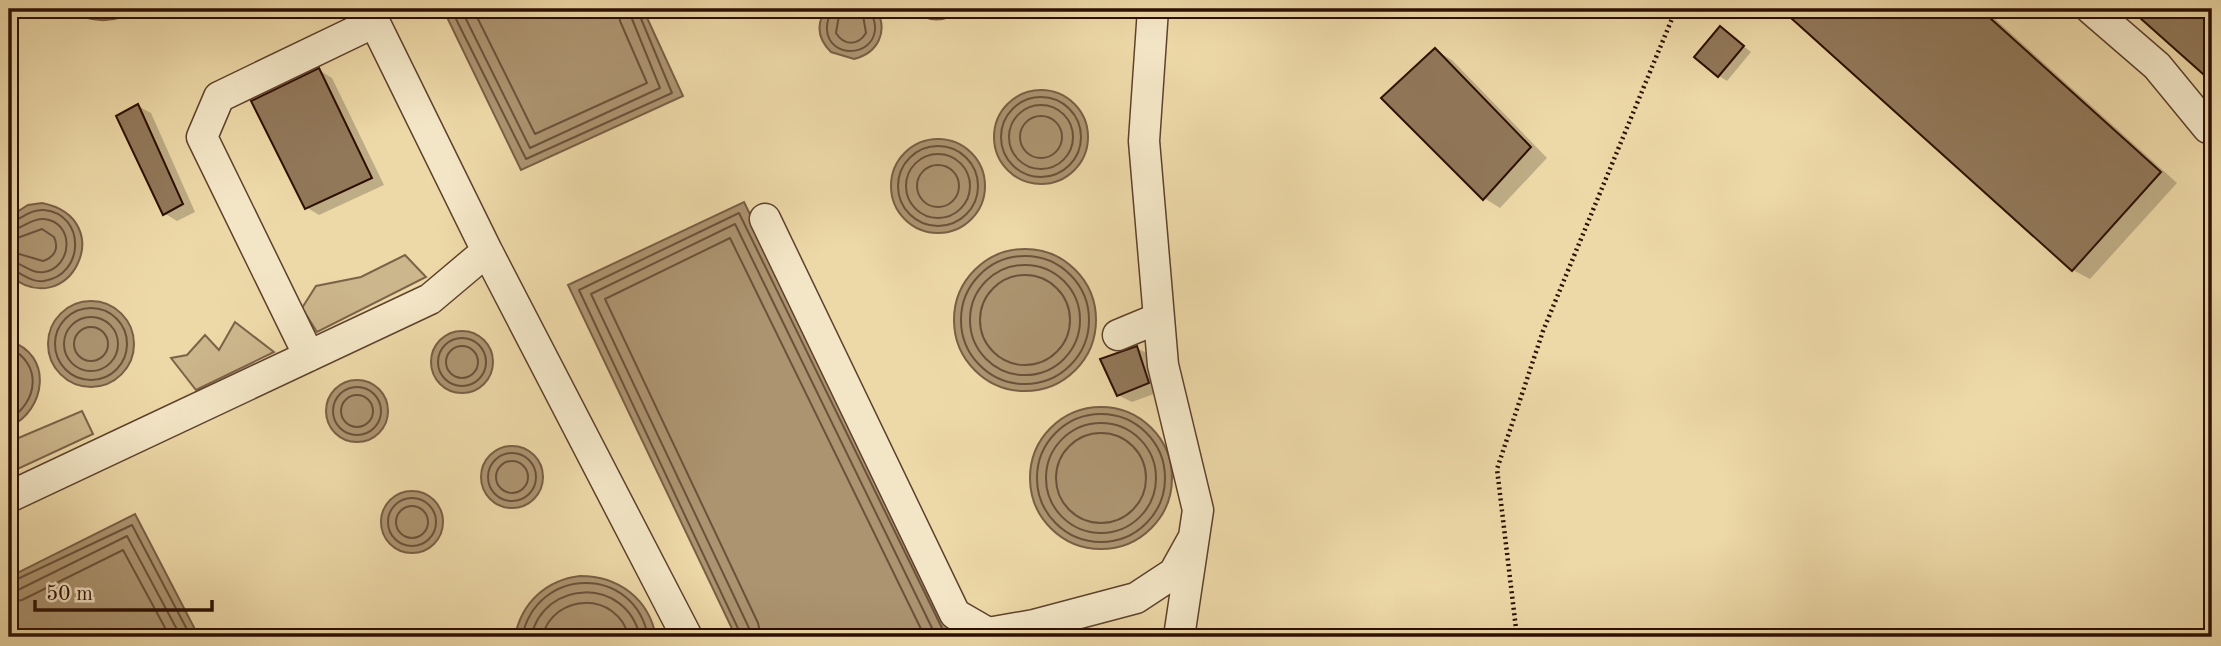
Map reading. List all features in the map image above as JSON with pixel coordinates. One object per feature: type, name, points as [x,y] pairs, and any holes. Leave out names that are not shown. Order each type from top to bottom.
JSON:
[{"type":"lane","points":[[1153,9],[1144,141],[1163,365],[1198,510],[1179,637]]},
{"type":"lane","points":[[2091,9],[2157,66],[2211,128]]},
{"type":"lane","points":[[309,356],[202,137],[219,97],[372,15],[487,251],[687,637]]},
{"type":"lane","points":[[765,219],[955,614],[988,633],[1034,625],[1136,598],[1174,573],[1194,537]]},
{"type":"lane","points":[[9,497],[430,299],[487,251]]},
{"type":"lane","points":[[1118,335],[1159,318]]},
{"type":"path","points":[[1517,637],[1497,469],[1544,331],[1676,9]]},
{"type":"shaded area","points":[[405,255],[426,277],[317,332],[302,308],[316,286],[361,277]]},
{"type":"shaded area","points":[[235,322],[274,352],[196,390],[171,358],[187,355],[205,335],[219,350]]},
{"type":"shaded area","points":[[82,411],[93,434],[9,473],[9,442]]},
{"type":"water","points":[[68,9],[138,9],[112,20],[94,20]]},
{"type":"water","points":[[443,9],[643,9],[683,96],[521,170]]},
{"type":"water","points":[[826,9],[876,9],[880,17],[881,33],[875,46],[854,59],[831,52],[823,42],[820,31]]},
{"type":"water","points":[[913,9],[961,9],[949,17],[937,20],[924,17]]},
{"type":"water","points":[[1032,90],[1050,90],[1075,103],[1085,119],[1088,137],[1085,155],[1075,171],[1050,184],[1032,184],[1007,171],[994,146],[994,128],[1007,103]]},
{"type":"water","points":[[938,139],[956,142],[972,152],[982,168],[985,186],[982,204],[972,220],[956,230],[938,233],[920,230],[904,220],[894,204],[891,186],[894,168],[904,152],[920,142]]},
{"type":"water","points":[[744,202],[952,632],[941,637],[736,637],[568,285]]},
{"type":"water","points":[[42,203],[66,213],[79,228],[82,246],[78,264],[67,278],[51,287],[31,287],[9,275],[9,217],[28,205]]},
{"type":"water","points":[[1025,249],[1052,255],[1075,270],[1090,293],[1096,320],[1090,347],[1075,370],[1052,385],[1025,391],[998,385],[975,370],[960,347],[954,320],[960,293],[975,270],[998,255]]},
{"type":"water","points":[[91,301],[108,304],[122,313],[131,327],[134,344],[131,361],[122,375],[108,384],[91,387],[74,384],[60,375],[51,361],[48,344],[51,327],[60,313],[74,304]]},
{"type":"water","points":[[456,331],[468,331],[484,340],[491,350],[491,374],[484,384],[468,393],[456,393],[445,388],[436,379],[431,368],[431,356],[436,345],[445,336]]},
{"type":"water","points":[[9,341],[23,348],[33,358],[39,370],[40,383],[31,409],[9,427]]},
{"type":"water","points":[[351,380],[363,380],[379,389],[386,399],[386,423],[379,433],[363,442],[351,442],[340,437],[331,428],[326,417],[326,405],[331,394],[340,385]]},
{"type":"water","points":[[1101,407],[1128,413],[1151,428],[1166,451],[1172,478],[1166,505],[1151,528],[1128,543],[1101,549],[1074,543],[1051,528],[1036,505],[1030,478],[1036,451],[1051,428],[1074,413]]},
{"type":"water","points":[[506,446],[518,446],[534,455],[541,465],[541,489],[534,499],[518,508],[506,508],[495,503],[486,494],[481,483],[481,471],[486,460],[495,451]]},
{"type":"water","points":[[406,491],[418,491],[434,500],[441,510],[441,534],[434,544],[418,553],[406,553],[395,548],[386,539],[381,528],[381,516],[386,505],[395,496]]},
{"type":"water","points":[[135,514],[199,637],[9,637],[9,577]]},
{"type":"water","points":[[580,576],[607,580],[630,592],[647,611],[656,637],[515,637],[523,614],[537,595],[556,582]]},
{"type":"building","points":[[1781,9],[1980,9],[2161,172],[2072,271]]},
{"type":"building","points":[[2130,9],[2212,9],[2212,82]]},
{"type":"building","points":[[1720,26],[1744,46],[1718,77],[1694,57]]},
{"type":"building","points":[[1435,48],[1531,147],[1483,200],[1381,98]]},
{"type":"building","points":[[319,68],[372,178],[305,209],[251,101]]},
{"type":"building","points":[[138,104],[183,204],[163,215],[116,116]]},
{"type":"building","points":[[1137,346],[1149,383],[1117,396],[1100,359]]}]
